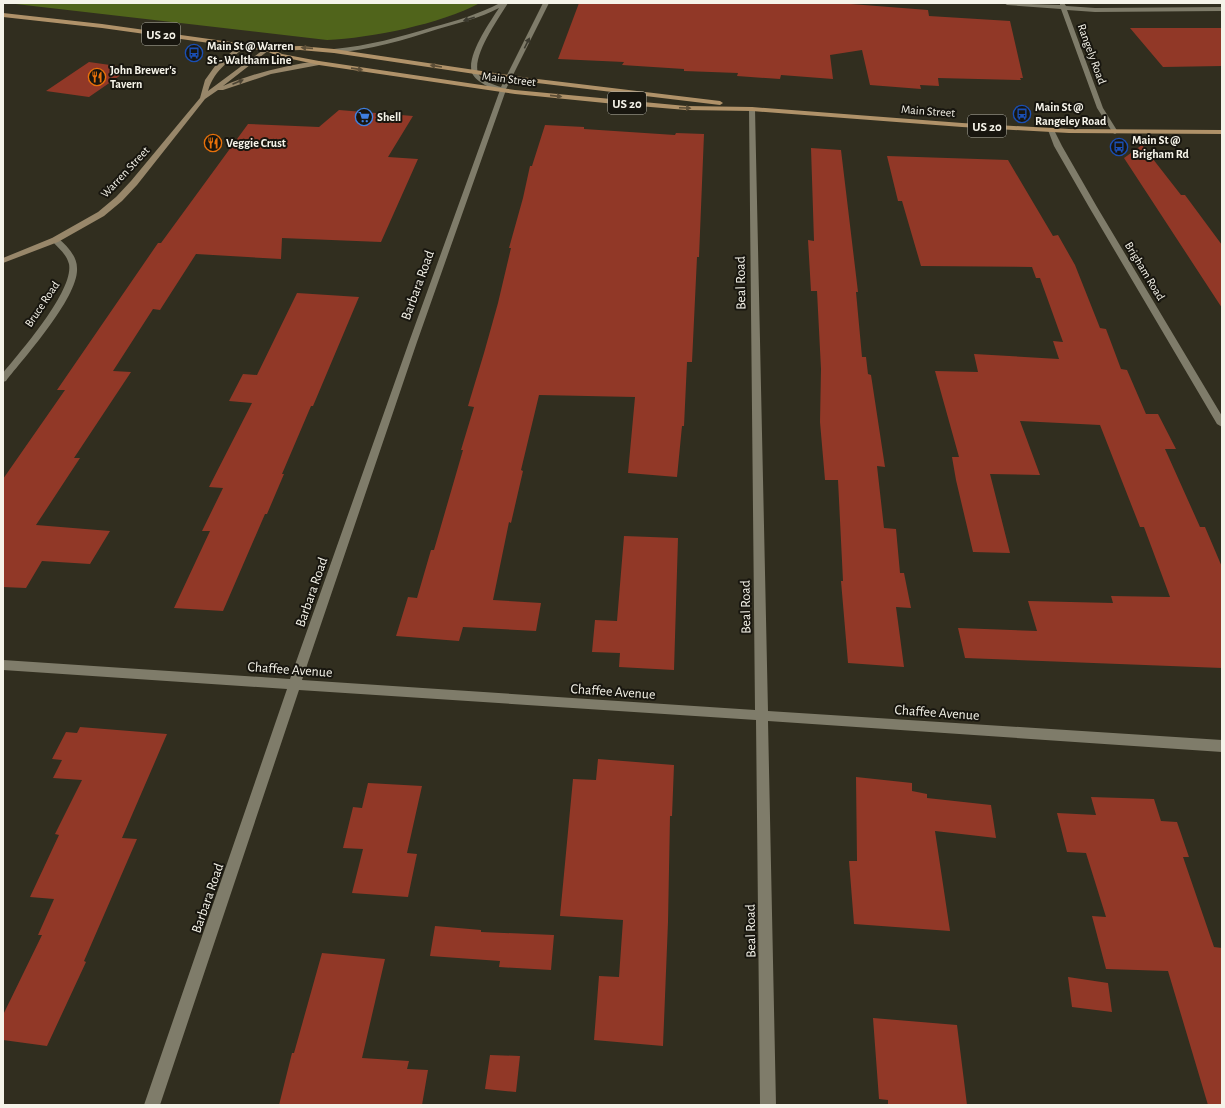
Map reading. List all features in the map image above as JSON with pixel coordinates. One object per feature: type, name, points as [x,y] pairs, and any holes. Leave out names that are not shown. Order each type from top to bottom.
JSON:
[{"type":"main road","name":"Main Street","points":[[3,15],[267,49],[300,48],[334,51],[510,78],[657,94],[752,109]]},
{"type":"main road","name":"Warren Street","points":[[203,98],[207,83],[214,69],[243,45]]},
{"type":"main road","name":"Main Street","points":[[267,49],[285,56],[319,63],[503,90],[666,107],[752,109],[1051,130],[1115,132],[1222,132]]},
{"type":"main road","name":"Warren Street","points":[[3,261],[55,240],[101,214],[119,199],[134,183],[203,98],[267,49]]},
{"type":"main road","points":[[203,98],[264,73],[289,67],[319,63]]},
{"type":"street","points":[[334,51],[368,47],[409,36],[477,16],[505,3]]},
{"type":"street","points":[[503,90],[485,82],[475,72],[474,64],[478,53],[505,3]]},
{"type":"street","name":"Barbara Road","points":[[152,1105],[412,342],[503,90],[546,3]]},
{"type":"street","points":[[1007,3],[1120,10],[1222,9]]},
{"type":"street","name":"Rangely Road","points":[[1063,6],[1100,108],[1115,132]]},
{"type":"street","name":"Beal Road","points":[[752,109],[768,1105]]},
{"type":"street","name":"Brigham Road","points":[[1051,130],[1058,146],[1093,207],[1222,424]]},
{"type":"street","name":"Bruce Road","points":[[3,379],[60,303],[69,288],[74,273],[72,260],[65,248],[55,240]]},
{"type":"street","name":"Chaffee Avenue","points":[[3,665],[1222,746]]},
{"type":"green space","points":[[7,3],[480,3],[464,11],[405,29],[345,39],[327,40]]},
{"type":"building","points":[[579,3],[838,3],[928,10],[929,16],[1010,21],[1023,78],[1020,78],[1021,80],[938,78],[939,86],[920,85],[921,89],[870,85],[862,50],[830,55],[833,79],[781,75],[780,79],[737,76],[738,73],[684,71],[684,69],[622,65],[624,62],[558,59]]},
{"type":"building","points":[[1130,28],[1222,28],[1222,66],[1163,67]]},
{"type":"building","points":[[89,62],[131,68],[89,97],[46,91]]},
{"type":"building","points":[[339,110],[413,116],[388,157],[418,159],[381,242],[282,238],[281,259],[196,254],[160,310],[153,309],[113,371],[131,372],[74,458],[80,458],[36,525],[110,531],[90,564],[42,561],[26,588],[3,587],[3,479],[65,390],[57,390],[158,243],[161,243],[248,124],[319,127]]},
{"type":"building","points":[[545,125],[675,135],[676,133],[704,134],[699,257],[697,257],[692,362],[687,362],[684,426],[682,426],[677,477],[628,473],[635,397],[539,395],[521,470],[523,471],[511,523],[509,522],[493,600],[541,603],[536,631],[463,627],[459,641],[396,636],[408,597],[417,598],[431,550],[434,550],[474,407],[468,406],[498,303],[511,248],[509,248],[530,166],[532,166]]},
{"type":"building","points":[[1142,145],[1181,195],[1185,195],[1222,245],[1222,308],[1124,158]]},
{"type":"building","points":[[811,148],[841,150],[858,292],[856,292],[862,357],[866,357],[868,374],[871,375],[885,467],[877,466],[884,528],[896,529],[900,573],[904,573],[911,608],[896,607],[904,667],[848,663],[841,581],[843,581],[838,480],[825,480],[820,422],[821,369],[817,291],[811,291],[808,240],[814,241]]},
{"type":"building","points":[[887,156],[1008,160],[1053,236],[1058,235],[1075,265],[1100,328],[1106,329],[1121,369],[1127,370],[1146,414],[1158,414],[1176,449],[1165,449],[1200,527],[1205,527],[1222,567],[1222,668],[965,658],[958,628],[1037,631],[1028,601],[1113,603],[1111,596],[1170,597],[1144,527],[1140,527],[1100,425],[1020,421],[1040,475],[990,474],[1010,553],[973,552],[952,457],[959,457],[935,371],[978,372],[974,354],[1059,359],[1053,341],[1063,342],[1040,278],[1036,278],[1032,267],[921,266],[902,201],[898,201]]},
{"type":"building","points":[[297,293],[359,297],[313,406],[311,406],[282,474],[284,474],[267,514],[265,514],[223,611],[174,608],[210,531],[202,531],[223,488],[209,487],[252,403],[229,401],[243,374],[257,375]]},
{"type":"building","points":[[624,536],[678,538],[674,670],[619,667],[620,653],[592,652],[595,620],[617,621]]},
{"type":"building","points":[[80,727],[167,734],[122,838],[137,839],[84,961],[86,962],[47,1046],[3,1040],[3,1015],[42,935],[38,935],[54,899],[30,897],[59,835],[55,834],[82,780],[53,778],[62,760],[52,759],[66,732],[77,733]]},
{"type":"building","points":[[598,759],[674,765],[672,816],[670,816],[668,922],[663,1046],[594,1040],[599,976],[619,977],[623,920],[560,916],[573,779],[596,780]]},
{"type":"building","points":[[856,777],[912,783],[912,791],[927,794],[927,798],[991,805],[996,838],[935,831],[950,931],[854,924],[849,861],[857,861]]},
{"type":"building","points":[[368,783],[422,786],[407,853],[417,854],[408,897],[352,893],[363,849],[343,848],[353,807],[362,808]]},
{"type":"building","points":[[1091,797],[1154,799],[1161,821],[1177,822],[1189,857],[1183,857],[1214,947],[1222,948],[1222,1105],[1208,1105],[1168,971],[1106,969],[1092,916],[1106,917],[1086,853],[1067,852],[1057,813],[1096,815]]},
{"type":"building","points":[[435,926],[481,930],[481,932],[554,935],[551,970],[499,967],[500,961],[430,956]]},
{"type":"building","points":[[322,953],[385,959],[362,1058],[409,1061],[407,1069],[428,1070],[422,1105],[279,1105],[292,1053],[294,1053]]},
{"type":"building","points":[[1068,977],[1108,983],[1112,1012],[1072,1007]]},
{"type":"building","points":[[873,1018],[957,1025],[967,1105],[888,1105],[888,1100],[879,1099]]},
{"type":"building","points":[[490,1055],[520,1056],[516,1092],[485,1089]]},
{"type":"place","name":"Main St @ Warren St - Waltham Line","points":[[194,53]]},
{"type":"place","name":"John Brewer's Tavern","points":[[97,77]]},
{"type":"place","name":"Main St @ Rangeley Road","points":[[1022,114]]},
{"type":"place","name":"Shell","points":[[364,117]]},
{"type":"place","name":"Veggie Crust","points":[[213,143]]},
{"type":"place","name":"Main St @ Brigham Rd","points":[[1119,147]]}]
